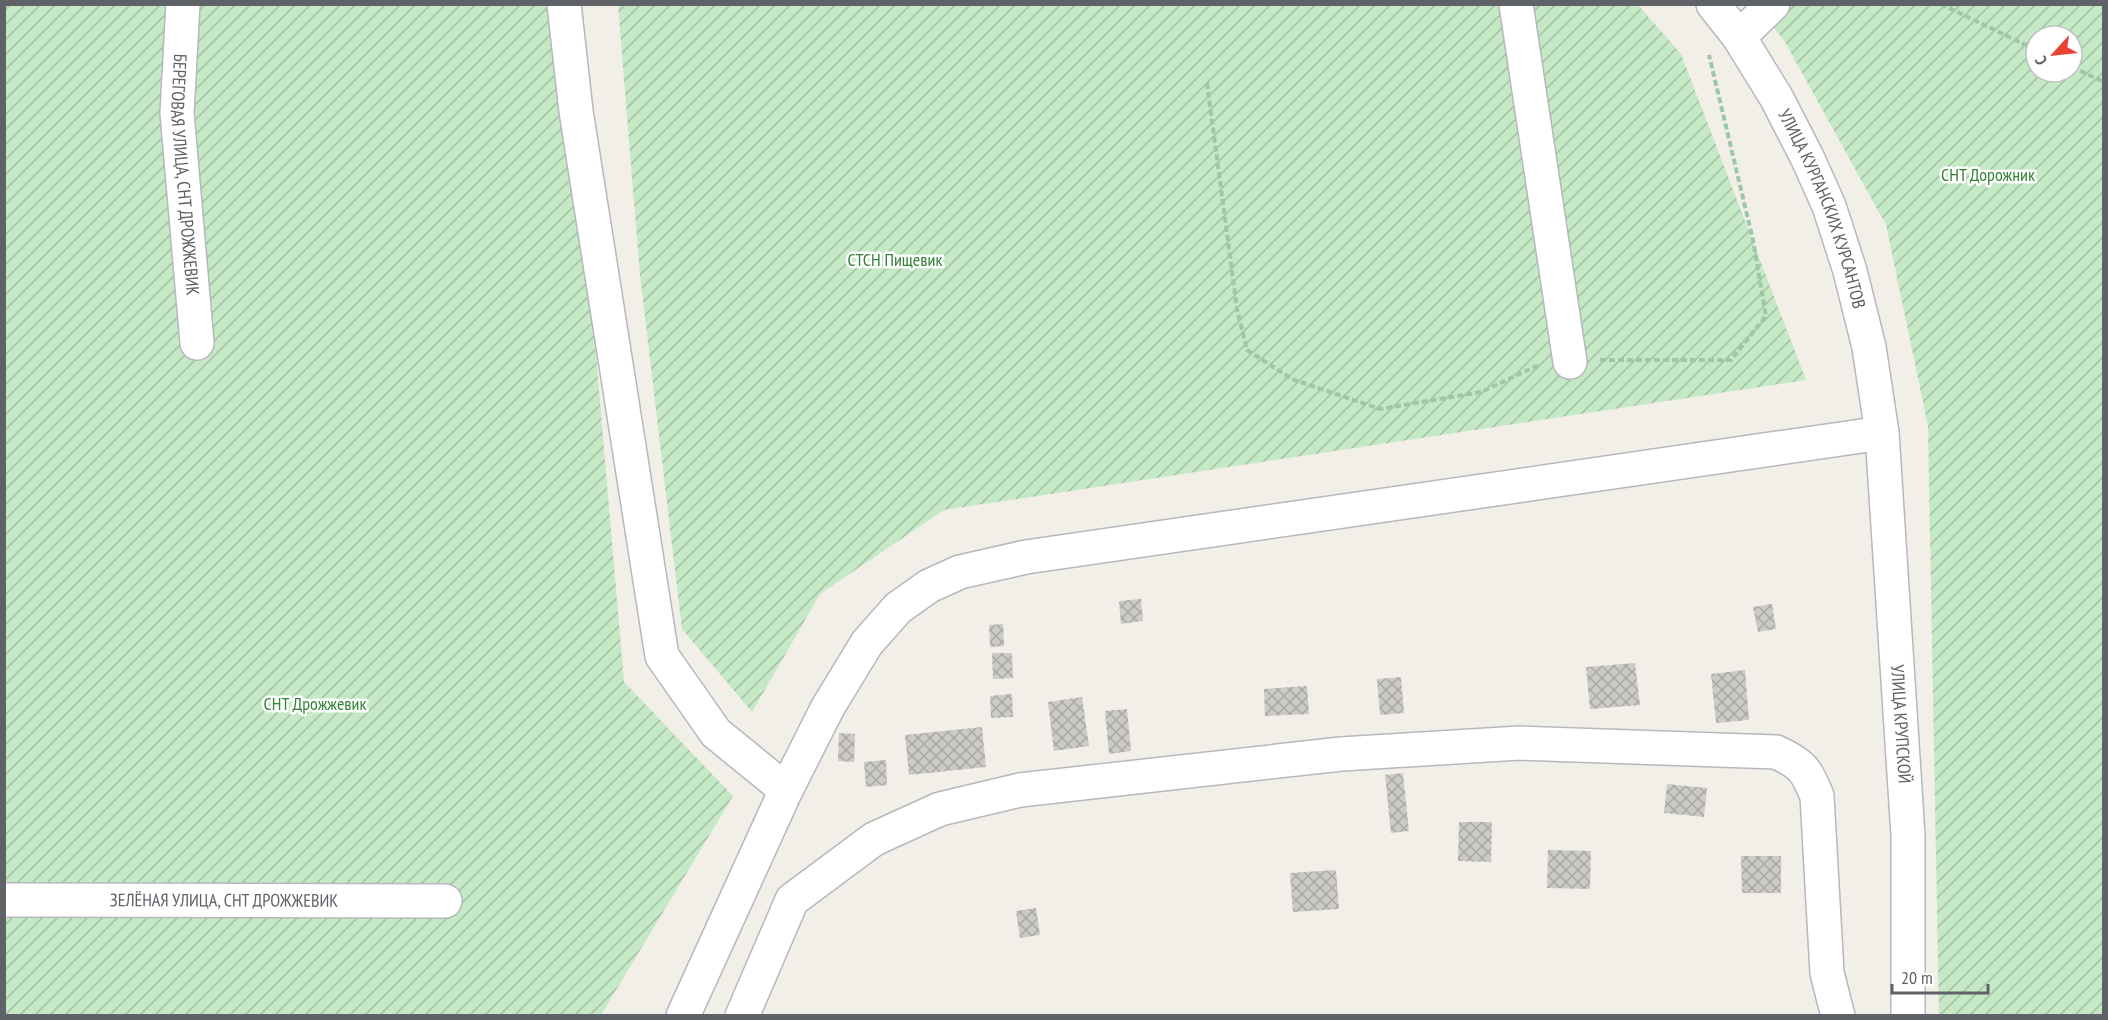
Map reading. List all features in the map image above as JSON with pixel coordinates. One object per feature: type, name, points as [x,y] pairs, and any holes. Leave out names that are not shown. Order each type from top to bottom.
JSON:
[{"type":"street","name":"БЕРЕГОВАЯ УЛИЦА, СНТ ДРОЖЖЕВИК","points":[[183,4],[177,113],[197,343]]},
{"type":"street","points":[[564,4],[576,111],[662,656],[716,733],[786,790]]},
{"type":"street","points":[[1516,4],[1570,362]]},
{"type":"street","name":"УЛИЦА КУРГАНСКИХ КУРСАНТОВ","points":[[1713,4],[1739,37],[1776,97],[1829,206],[1850,271],[1869,347],[1882,433]]},
{"type":"street","points":[[1739,37],[1773,4]]},
{"type":"street","points":[[683,1016],[786,790],[828,706],[867,642],[898,608],[929,586],[960,572],[1026,557],[1882,433]]},
{"type":"street","name":"УЛИЦА КРУПСКОЙ","points":[[1882,433],[1908,835],[1908,1016]]},
{"type":"street","points":[[742,1016],[792,900],[874,839],[940,809],[1020,790],[1341,754],[1520,743],[1776,752],[1797,761],[1809,777],[1817,796],[1827,973],[1838,1016]]},
{"type":"street","name":"ЗЕЛЁНАЯ УЛИЦА, СНТ ДРОЖЖЕВИК","points":[[4,900],[445,901]]},
{"type":"path","points":[[1941,4],[2024,44]]},
{"type":"path","points":[[1207,83],[1237,309],[1247,350],[1292,379],[1380,408],[1481,392],[1538,365],[1611,360],[1731,360],[1766,316],[1753,240],[1708,49]]},
{"type":"path","points":[[2084,73],[2103,82]]},
{"type":"green space","name":"СНТ Дрожжевик","points":[[5,5],[566,5],[624,682],[733,796],[601,1015],[5,1016]]},
{"type":"green space","name":"СТСН Пищевик","points":[[618,5],[1638,5],[1681,54],[1806,380],[944,510],[820,594],[752,712],[682,629],[640,275]]},
{"type":"green space","name":"СНТ Дорожник","points":[[1757,5],[2103,5],[2103,1015],[1939,1015],[1928,426],[1886,225],[1785,42]]},
{"type":"building","points":[[1141,599],[1143,621],[1121,624],[1119,601]]},
{"type":"building","points":[[1772,604],[1776,629],[1758,632],[1753,607]]},
{"type":"building","points":[[1003,624],[1004,646],[990,647],[989,625]]},
{"type":"building","points":[[992,653],[1012,653],[1013,678],[993,679]]},
{"type":"building","points":[[1635,663],[1640,705],[1590,709],[1586,667]]},
{"type":"building","points":[[1745,670],[1749,720],[1716,723],[1711,674]]},
{"type":"building","points":[[1401,677],[1404,713],[1380,715],[1377,679]]},
{"type":"building","points":[[1307,686],[1309,714],[1265,716],[1264,689]]},
{"type":"building","points":[[1012,694],[1013,717],[991,718],[990,696]]},
{"type":"building","points":[[1082,697],[1089,746],[1054,751],[1048,702]]},
{"type":"building","points":[[1127,709],[1131,751],[1109,754],[1105,711]]},
{"type":"building","points":[[982,727],[986,767],[909,775],[905,735]]},
{"type":"building","points":[[839,733],[855,734],[854,762],[838,761]]},
{"type":"building","points":[[886,760],[887,785],[866,787],[864,762]]},
{"type":"building","points":[[1403,773],[1409,831],[1391,833],[1385,775]]},
{"type":"building","points":[[1667,784],[1707,788],[1704,817],[1664,813]]},
{"type":"building","points":[[1459,822],[1492,822],[1491,862],[1458,861]]},
{"type":"building","points":[[1548,850],[1591,851],[1590,889],[1547,888]]},
{"type":"building","points":[[1741,856],[1781,856],[1781,893],[1742,893]]},
{"type":"building","points":[[1336,870],[1339,909],[1293,912],[1290,873]]},
{"type":"building","points":[[1036,908],[1040,935],[1020,938],[1016,911]]}]
